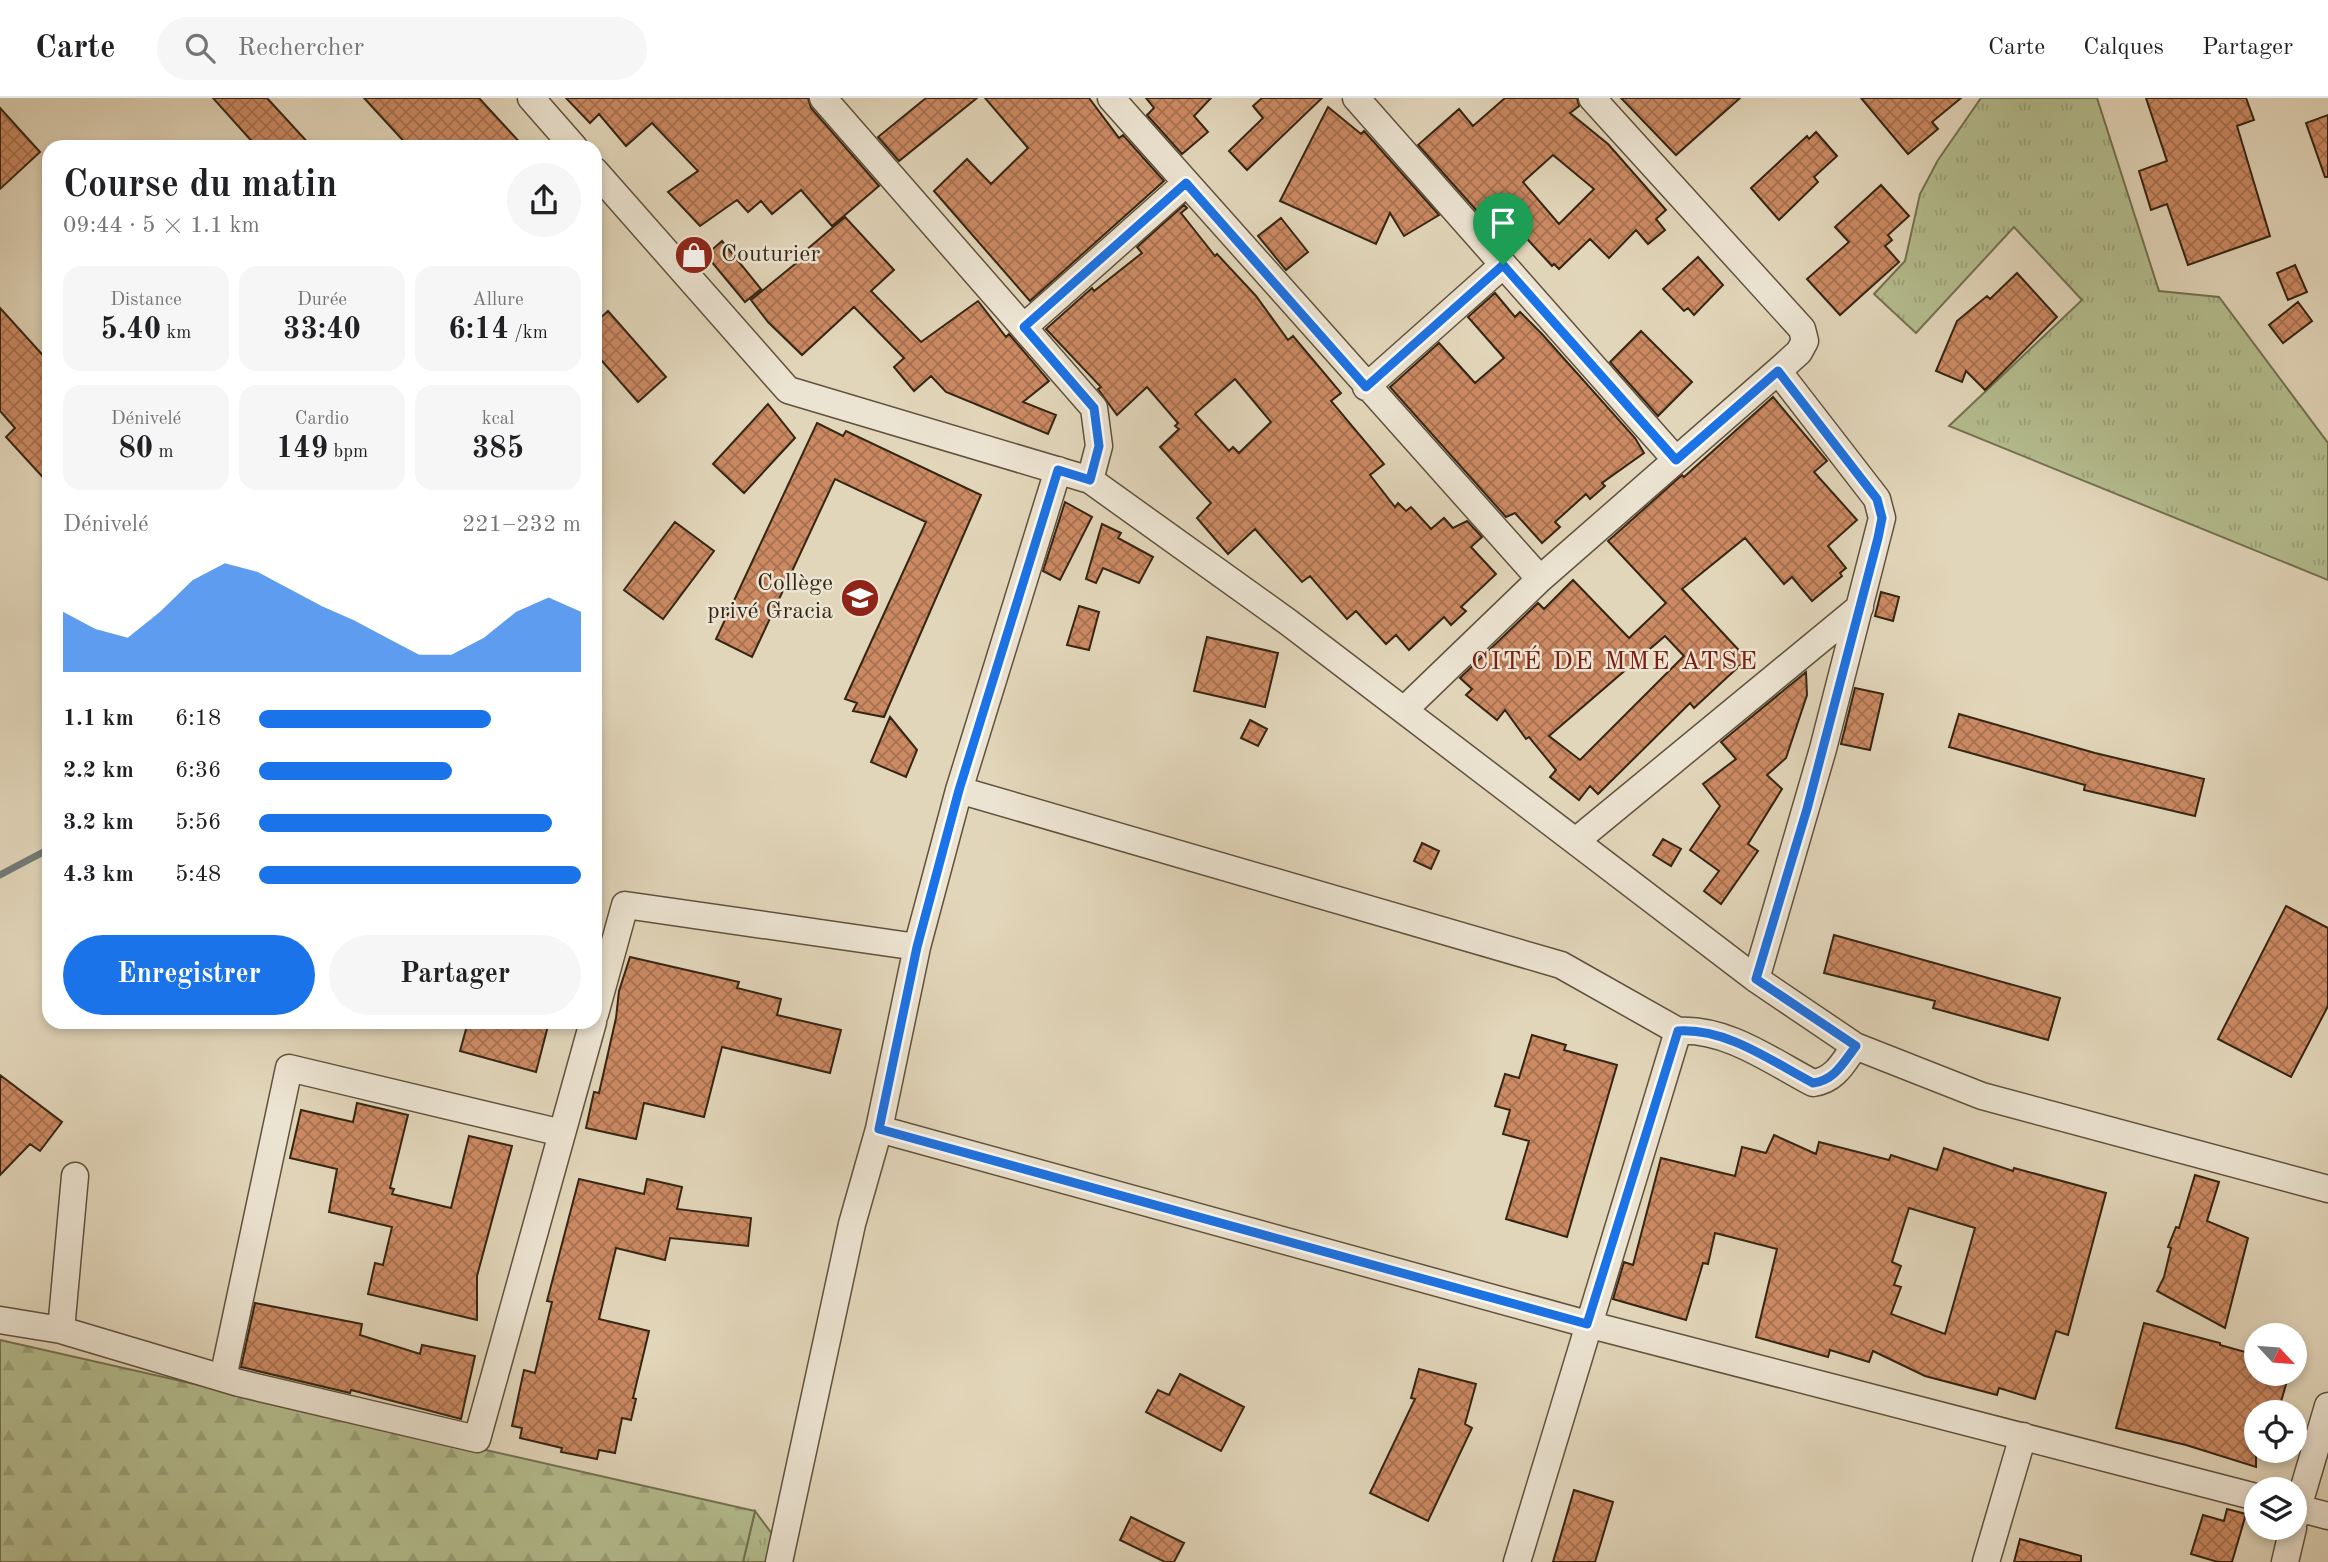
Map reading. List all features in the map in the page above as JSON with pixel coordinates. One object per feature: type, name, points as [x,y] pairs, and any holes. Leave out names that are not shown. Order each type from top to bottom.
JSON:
[{"type":"street","points":[[531,98],[568,140]]},
{"type":"street","points":[[823,98],[1094,408],[1099,446],[1090,480]]},
{"type":"street","points":[[1111,98],[1540,579]]},
{"type":"street","points":[[1356,98],[1676,460]]},
{"type":"street","points":[[1404,710],[1540,579],[1778,371],[1798,352],[1805,341],[1802,329],[1592,98]]},
{"type":"street","points":[[602,179],[788,390],[1090,480],[1288,622],[1756,979],[1856,1046],[1982,1096],[2328,1189]]},
{"type":"street","points":[[1024,327],[1186,183]]},
{"type":"street","points":[[1366,387],[1503,265]]},
{"type":"street","points":[[1756,979],[1807,809],[1882,518],[1877,499],[1778,371]]},
{"type":"street","points":[[781,1560],[852,1224],[879,1129],[917,947],[959,790],[1058,470]]},
{"type":"street","points":[[1577,840],[1860,607]]},
{"type":"street","points":[[959,790],[1561,965],[1678,1031],[1700,1030],[1725,1037],[1813,1083],[1824,1082],[1834,1075],[1856,1046]]},
{"type":"street","points":[[602,989],[625,905],[917,947]]},
{"type":"street","points":[[0,1320],[61,1330],[223,1378],[477,1439],[591,1029]]},
{"type":"street","points":[[1517,1562],[1678,1031]]},
{"type":"street","points":[[223,1378],[289,1068],[562,1133]]},
{"type":"street","points":[[879,1129],[1587,1324],[2244,1494]]},
{"type":"street","points":[[61,1330],[75,1176]]},
{"type":"street","points":[[2307,1477],[2328,1406]]},
{"type":"street","points":[[1986,1562],[2023,1436]]},
{"type":"street","points":[[2307,1516],[2328,1516]]},
{"type":"street","points":[[2284,1562],[2289,1540]]},
{"type":"green space","points":[[1981,98],[2097,98],[2159,291],[2219,297],[2328,443],[2328,580],[1949,426],[2082,300],[2014,227],[1916,333],[1874,294],[1905,261],[1920,194],[1938,160]]},
{"type":"green space","points":[[0,1340],[755,1511],[743,1562],[0,1562]]},
{"type":"green space","points":[[755,1511],[793,1562],[743,1562]]},
{"type":"building","points":[[213,98],[267,98],[306,140],[251,140]]},
{"type":"building","points":[[364,98],[479,98],[518,140],[403,140]]},
{"type":"building","points":[[566,98],[808,98],[811,108],[879,186],[832,226],[801,190],[772,214],[761,201],[748,212],[737,200],[700,226],[668,192],[698,171],[652,123],[626,146],[599,114],[590,123]]},
{"type":"building","points":[[926,98],[977,98],[899,161],[878,137]]},
{"type":"building","points":[[985,98],[1089,98],[1119,138],[1123,135],[1164,181],[1030,301],[934,191],[967,159],[991,184],[1028,148]]},
{"type":"building","points":[[1146,98],[1211,98],[1194,116],[1208,132],[1182,154],[1147,115],[1154,108]]},
{"type":"building","points":[[1262,98],[1322,98],[1247,170],[1229,151],[1263,118],[1253,106]]},
{"type":"building","points":[[1505,98],[1577,98],[1579,106],[1570,113],[1608,144],[1666,210],[1656,219],[1665,230],[1648,244],[1636,230],[1609,258],[1590,239],[1559,269],[1554,264],[1552,266],[1517,228],[1503,240],[1418,145],[1459,109],[1473,126]],"holes":[[[1553,155],[1594,189],[1559,224],[1523,182]]]},
{"type":"building","points":[[1621,98],[1740,98],[1676,155]]},
{"type":"building","points":[[1861,98],[1961,98],[1932,122],[1938,129],[1908,154]]},
{"type":"building","points":[[2146,98],[2246,98],[2254,120],[2237,126],[2270,236],[2188,265],[2167,204],[2151,210],[2139,171],[2167,161]]},
{"type":"building","points":[[1328,107],[1361,134],[1364,131],[1439,215],[1404,236],[1390,213],[1376,244],[1280,201]]},
{"type":"building","points":[[0,108],[40,152],[0,189]]},
{"type":"building","points":[[2328,115],[2328,177],[2325,177],[2306,123]]},
{"type":"building","points":[[1816,132],[1837,156],[1814,177],[1818,182],[1779,220],[1751,188],[1807,136],[1809,139]]},
{"type":"building","points":[[1881,185],[1909,216],[1888,235],[1892,240],[1885,246],[1899,262],[1840,315],[1807,279],[1849,242],[1835,227]]},
{"type":"building","points":[[1184,205],[1187,208],[1181,213],[1215,256],[1217,254],[1256,296],[1288,340],[1293,336],[1341,393],[1331,401],[1384,464],[1370,475],[1395,507],[1398,503],[1406,511],[1411,507],[1431,529],[1444,518],[1453,528],[1467,521],[1482,537],[1471,547],[1496,574],[1461,607],[1466,611],[1451,625],[1444,617],[1409,650],[1396,635],[1386,644],[1356,611],[1347,619],[1310,576],[1302,582],[1255,529],[1228,554],[1197,518],[1211,503],[1160,447],[1179,429],[1175,426],[1178,423],[1147,387],[1117,415],[1098,389],[1101,387],[1046,329],[1092,288],[1094,291],[1142,253],[1137,247]],"holes":[[[1235,379],[1271,422],[1239,453],[1233,447],[1229,451],[1195,414]]]},
{"type":"building","points":[[845,217],[894,270],[871,291],[921,342],[978,301],[1006,337],[1009,334],[1049,381],[1023,402],[1056,415],[1048,434],[946,392],[931,376],[914,391],[894,367],[904,358],[854,307],[802,355],[768,322],[751,300],[806,255],[804,252]]},
{"type":"building","points":[[1281,218],[1308,252],[1286,270],[1258,236]]},
{"type":"building","points":[[722,241],[761,289],[745,302],[706,255]]},
{"type":"building","points":[[1698,257],[1723,285],[1694,315],[1688,308],[1684,311],[1663,289]]},
{"type":"building","points":[[2295,265],[2307,292],[2288,300],[2277,273]]},
{"type":"building","points":[[2017,273],[2057,317],[1985,390],[1966,371],[1962,382],[1936,371],[1957,321],[1987,296],[1990,299]]},
{"type":"building","points":[[1495,293],[1515,317],[1520,312],[1542,334],[1635,438],[1644,453],[1602,483],[1605,486],[1590,499],[1586,494],[1555,522],[1560,527],[1542,543],[1515,513],[1506,517],[1390,387],[1439,343],[1475,383],[1504,358],[1468,317]]},
{"type":"building","points":[[2298,302],[2312,321],[2283,343],[2269,325]]},
{"type":"building","points":[[0,308],[42,354],[42,476],[6,437],[15,428],[0,411]]},
{"type":"building","points":[[608,311],[666,377],[638,402],[602,361],[602,317]]},
{"type":"building","points":[[1641,331],[1692,382],[1658,416],[1610,362]]},
{"type":"building","points":[[1773,397],[1827,461],[1814,472],[1857,520],[1828,546],[1846,568],[1840,573],[1842,576],[1812,601],[1792,577],[1784,584],[1745,538],[1682,589],[1747,659],[1694,708],[1690,703],[1598,794],[1590,786],[1579,800],[1550,777],[1556,770],[1529,737],[1526,739],[1505,710],[1497,720],[1466,695],[1472,689],[1460,678],[1538,603],[1544,609],[1573,580],[1629,638],[1666,603],[1608,541],[1682,475],[1684,477]],"holes":[[[1665,636],[1684,656],[1580,760],[1549,736]]]},
{"type":"building","points":[[768,404],[795,438],[744,493],[713,464]]},
{"type":"building","points":[[817,423],[843,436],[846,431],[981,495],[884,717],[853,711],[857,703],[845,699],[926,522],[835,479],[752,657],[716,639]]},
{"type":"building","points":[[1065,502],[1092,517],[1060,580],[1043,571]]},
{"type":"building","points":[[675,522],[714,551],[663,619],[624,590]]},
{"type":"building","points":[[1102,524],[1121,533],[1118,538],[1153,557],[1139,583],[1103,568],[1096,583],[1086,579]]},
{"type":"building","points":[[1881,592],[1899,597],[1893,621],[1875,616]]},
{"type":"building","points":[[1079,606],[1099,612],[1089,650],[1067,645]]},
{"type":"building","points":[[1207,637],[1278,653],[1265,707],[1194,691]]},
{"type":"building","points":[[1806,672],[1807,695],[1786,758],[1767,775],[1782,789],[1748,844],[1758,851],[1721,904],[1704,891],[1719,871],[1690,850],[1720,806],[1703,784],[1736,759],[1721,742]]},
{"type":"building","points":[[1855,688],[1883,694],[1870,750],[1841,744]]},
{"type":"building","points":[[1959,714],[2095,753],[2204,779],[2195,816],[2084,790],[2085,785],[1949,747]]},
{"type":"building","points":[[890,717],[917,750],[906,777],[871,762]]},
{"type":"building","points":[[1250,720],[1267,729],[1258,746],[1241,738]]},
{"type":"building","points":[[1663,839],[1681,849],[1671,866],[1653,855]]},
{"type":"building","points":[[1422,843],[1439,851],[1431,869],[1414,861]]},
{"type":"building","points":[[2286,906],[2328,928],[2328,1006],[2291,1077],[2218,1039]]},
{"type":"building","points":[[1834,935],[2060,998],[2048,1040],[1933,1008],[1935,1001],[1824,973]]},
{"type":"building","points":[[630,957],[739,982],[737,988],[781,999],[777,1015],[841,1030],[830,1073],[722,1047],[704,1117],[644,1103],[636,1139],[586,1128],[594,1092],[599,1093],[616,1018],[619,991]]},
{"type":"building","points":[[466,1029],[547,1029],[536,1072],[460,1051]]},
{"type":"building","points":[[1532,1035],[1566,1045],[1564,1050],[1617,1065],[1567,1237],[1506,1219],[1529,1141],[1503,1134],[1510,1110],[1495,1106],[1505,1074],[1519,1078]]},
{"type":"building","points":[[0,1075],[62,1122],[40,1151],[30,1144],[0,1175]]},
{"type":"building","points":[[357,1103],[408,1115],[390,1188],[394,1189],[392,1194],[451,1208],[469,1136],[512,1146],[477,1276],[477,1320],[368,1294],[375,1263],[383,1265],[392,1227],[329,1212],[337,1169],[290,1158],[301,1110],[353,1122]]},
{"type":"building","points":[[1774,1135],[1816,1154],[1819,1142],[1889,1160],[1891,1155],[1937,1170],[1944,1148],[2013,1171],[2014,1168],[2106,1193],[2068,1335],[2056,1331],[2035,1399],[1999,1388],[1997,1395],[1925,1376],[1873,1351],[1869,1362],[1830,1350],[1828,1357],[1756,1337],[1777,1249],[1715,1233],[1708,1264],[1703,1263],[1686,1320],[1613,1299],[1624,1262],[1633,1265],[1661,1158],[1735,1176],[1742,1147],[1766,1153]],"holes":[[[1909,1208],[1975,1228],[1945,1334],[1891,1314],[1901,1287],[1894,1285],[1901,1266],[1892,1262]]]},
{"type":"building","points":[[2195,1175],[2219,1182],[2207,1221],[2248,1238],[2225,1328],[2157,1291],[2164,1277],[2171,1248],[2168,1247],[2176,1227],[2179,1228]]},
{"type":"building","points":[[579,1179],[644,1194],[647,1179],[682,1187],[677,1209],[751,1218],[748,1246],[670,1238],[665,1260],[616,1248],[599,1319],[649,1331],[633,1398],[636,1399],[631,1420],[622,1418],[615,1453],[599,1450],[597,1459],[561,1452],[562,1448],[520,1438],[522,1428],[512,1426],[524,1370],[535,1373],[552,1302],[547,1301]]},
{"type":"building","points":[[255,1303],[362,1324],[360,1335],[420,1354],[422,1345],[475,1356],[461,1419],[351,1390],[350,1393],[241,1367]]},
{"type":"building","points":[[2144,1323],[2244,1352],[2244,1386],[2286,1386],[2281,1400],[2244,1400],[2244,1463],[2256,1463],[2256,1467],[2186,1445],[2116,1428]]},
{"type":"building","points":[[1419,1369],[1476,1384],[1465,1424],[1472,1428],[1428,1521],[1370,1493],[1415,1399],[1411,1398]]},
{"type":"building","points":[[1180,1374],[1244,1407],[1221,1451],[1146,1412],[1158,1390],[1169,1395]]},
{"type":"building","points":[[1574,1490],[1613,1502],[1595,1562],[1553,1562]]},
{"type":"building","points":[[2227,1509],[2244,1513],[2232,1562],[2218,1562],[2191,1554],[2203,1515],[2224,1521]]},
{"type":"building","points":[[1131,1517],[1184,1543],[1174,1562],[1165,1562],[1120,1540]]},
{"type":"building","points":[[2020,1539],[2081,1556],[2081,1562],[2014,1562]]},
{"type":"waterway","points":[[0,875],[42,853]]},
{"type":"place","name":"Couturier","points":[[694,255]]},
{"type":"place","name":"Collège privé Gracia","points":[[860,598]]},
{"type":"district","name":"CITÉ DE MME ATSE","points":[[1615,662]]},
{"type":"route","points":[[1186,183],[1366,387],[1503,265],[1676,460],[1778,371],[1877,499],[1882,518],[1878,538],[1807,809],[1756,979],[1856,1046],[1834,1075],[1824,1082],[1813,1083],[1725,1037],[1700,1030],[1678,1031],[1587,1324],[879,1129],[917,947],[959,790],[1058,470],[1090,480],[1099,446],[1094,408],[1024,327],[1186,183]]}]
